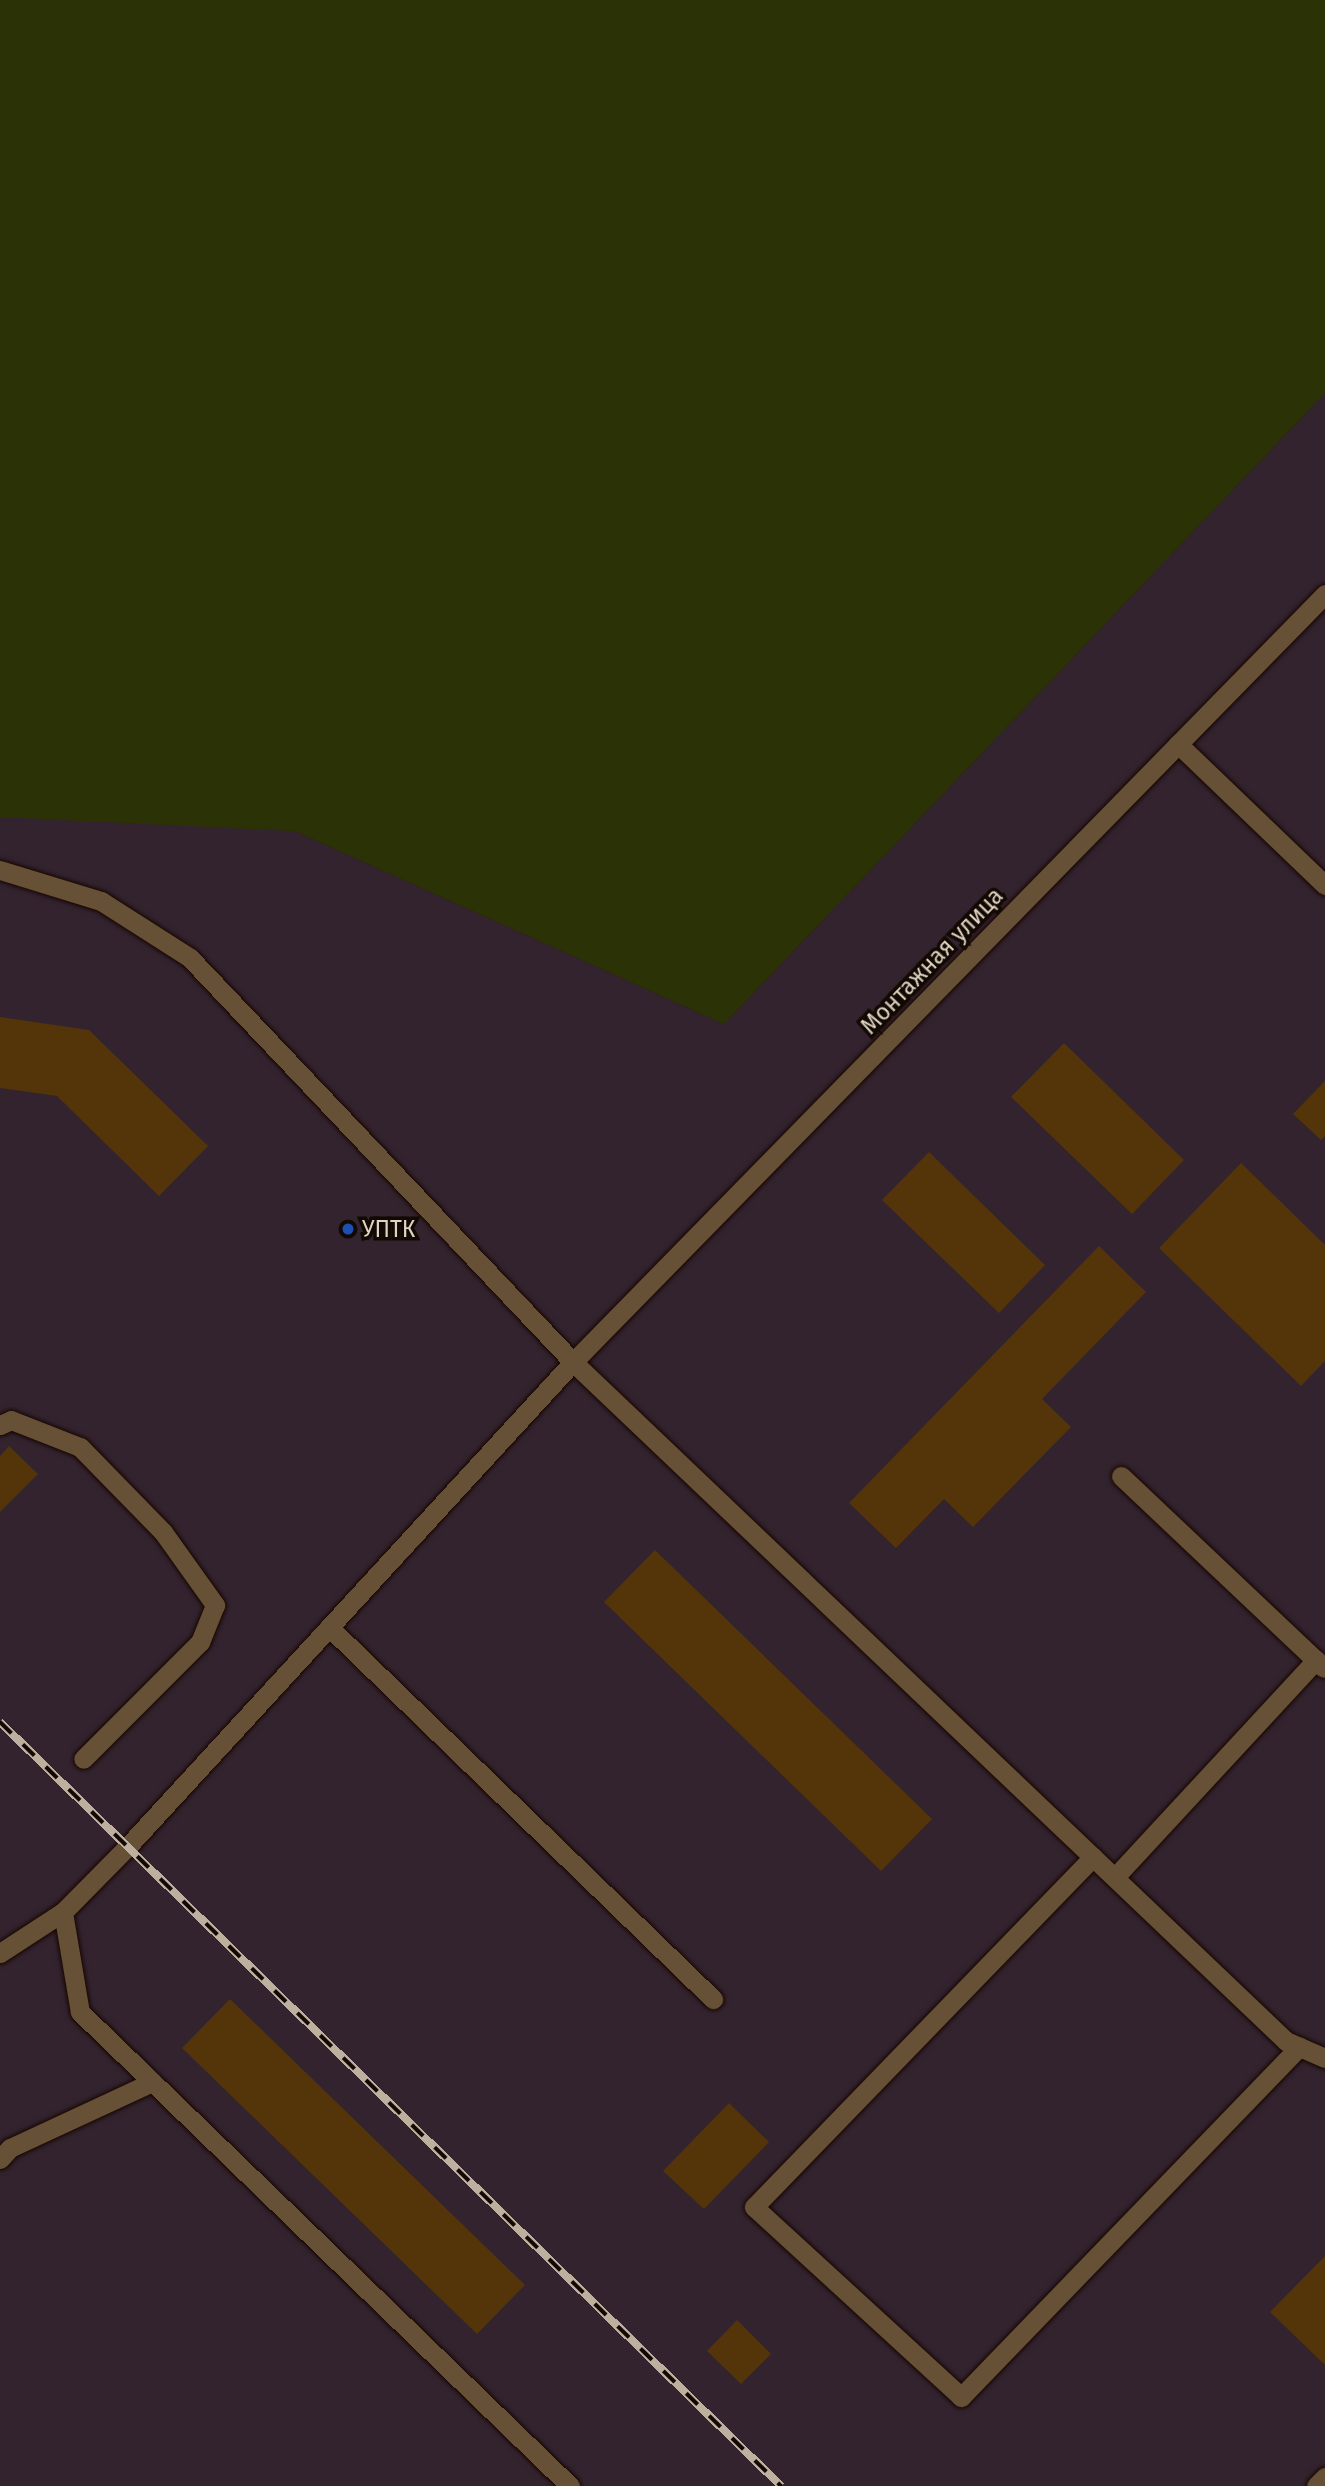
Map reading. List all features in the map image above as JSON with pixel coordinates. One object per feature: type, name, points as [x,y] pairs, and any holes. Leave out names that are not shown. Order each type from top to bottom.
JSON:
[{"type":"street","name":"Монтажная улица","points":[[0,1953],[63,1912],[573,1362],[1325,594]]},
{"type":"street","points":[[1178,744],[1325,885]]},
{"type":"street","points":[[0,870],[101,901],[190,958],[573,1362],[1286,2040],[1325,2058]]},
{"type":"street","points":[[0,1426],[11,1420],[80,1447],[163,1532],[215,1605],[200,1642],[83,1759]]},
{"type":"street","points":[[1115,1877],[1320,1664],[1121,1476]]},
{"type":"street","points":[[329,1627],[713,1999]]},
{"type":"street","points":[[1093,1857],[754,2207],[961,2397],[1299,2047]]},
{"type":"street","points":[[63,1912],[80,2012],[570,2486]]},
{"type":"street","points":[[0,2160],[10,2148],[152,2082]]},
{"type":"street","points":[[1316,2486],[1325,2477]]},
{"type":"shaded area","points":[[1325,393],[1325,2486],[0,2486],[0,813],[295,831],[724,1024]]},
{"type":"green space","points":[[0,0],[1325,0],[1325,393],[724,1024],[295,831],[0,817]]},
{"type":"building","points":[[0,1017],[89,1030],[208,1146],[159,1196],[57,1096],[0,1088]]},
{"type":"building","points":[[1064,1043],[1184,1160],[1132,1214],[1011,1097]]},
{"type":"building","points":[[1325,1081],[1325,1136],[1321,1140],[1293,1114]]},
{"type":"building","points":[[929,1152],[1045,1265],[999,1313],[882,1200]]},
{"type":"building","points":[[1241,1163],[1325,1245],[1325,1361],[1301,1386],[1159,1248]]},
{"type":"building","points":[[1099,1246],[1146,1292],[1042,1399],[1071,1427],[973,1527],[944,1499],[896,1548],[849,1503]]},
{"type":"building","points":[[9,1446],[38,1474],[0,1512],[0,1456]]},
{"type":"building","points":[[655,1550],[932,1819],[881,1871],[604,1602]]},
{"type":"building","points":[[230,1999],[525,2285],[477,2334],[182,2048]]},
{"type":"building","points":[[729,2103],[769,2142],[704,2209],[663,2171]]},
{"type":"building","points":[[1325,2256],[1325,2365],[1270,2312]]},
{"type":"building","points":[[737,2320],[771,2354],[741,2384],[707,2351]]},
{"type":"railway","points":[[0,1722],[781,2486]]},
{"type":"place","name":"УПТК","points":[[348,1229]]}]
